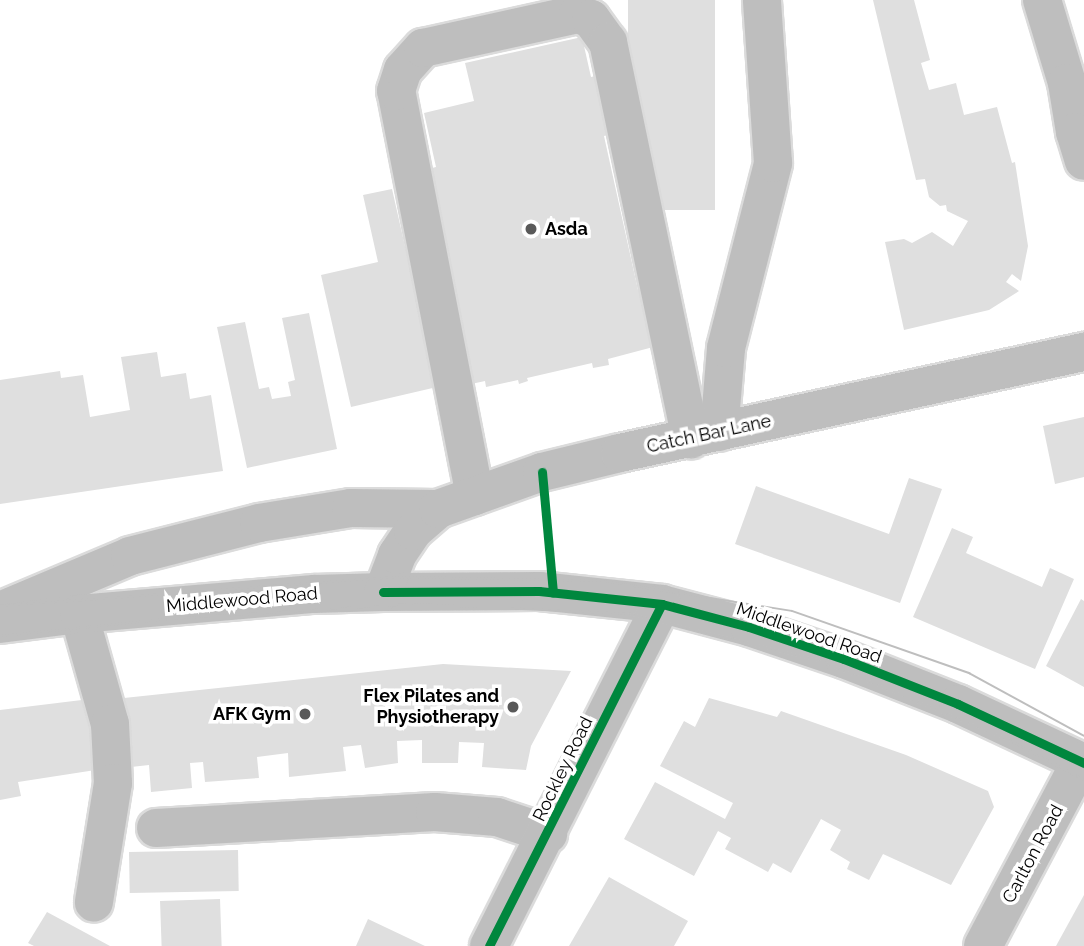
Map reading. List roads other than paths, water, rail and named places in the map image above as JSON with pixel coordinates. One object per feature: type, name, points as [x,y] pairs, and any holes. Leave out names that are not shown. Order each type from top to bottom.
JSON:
[{"type":"main road","points":[[705,435],[773,163],[762,0]]},
{"type":"main road","points":[[1042,0],[1076,91],[1075,132],[1084,161]]},
{"type":"main road","points":[[475,496],[396,91],[402,70],[424,48],[578,14],[592,19],[608,42],[705,435]]},
{"type":"main road","name":"Catch Bar Lane","points":[[383,593],[397,555],[413,531],[438,509],[542,472],[1084,352]]},
{"type":"main road","points":[[0,611],[130,556],[259,523],[351,508],[438,509]]},
{"type":"main road","name":"Middlewood Road","points":[[0,624],[79,614],[314,594],[539,591],[662,604],[749,628],[844,659],[958,704],[1082,762]]},
{"type":"main road","name":"Rockley Road","points":[[489,946],[662,604]]},
{"type":"main road","points":[[79,614],[110,724],[113,783],[94,902]]},
{"type":"main road","name":"Carlton Road","points":[[983,946],[1082,762]]},
{"type":"main road","points":[[156,828],[435,812],[497,817],[548,834]]},
{"type":"tram line","points":[[0,606],[396,577],[603,581],[792,611],[969,673],[1084,736]]},
{"type":"tram line","points":[[0,636],[167,619],[413,604],[630,614],[820,661],[1011,741],[1084,780]]},
{"type":"place","name":"Asda","points":[[531,229]]},
{"type":"place","name":"Flex Pilates and Physiotherapy","points":[[513,707]]},
{"type":"place","name":"AFK Gym","points":[[305,714]]}]
